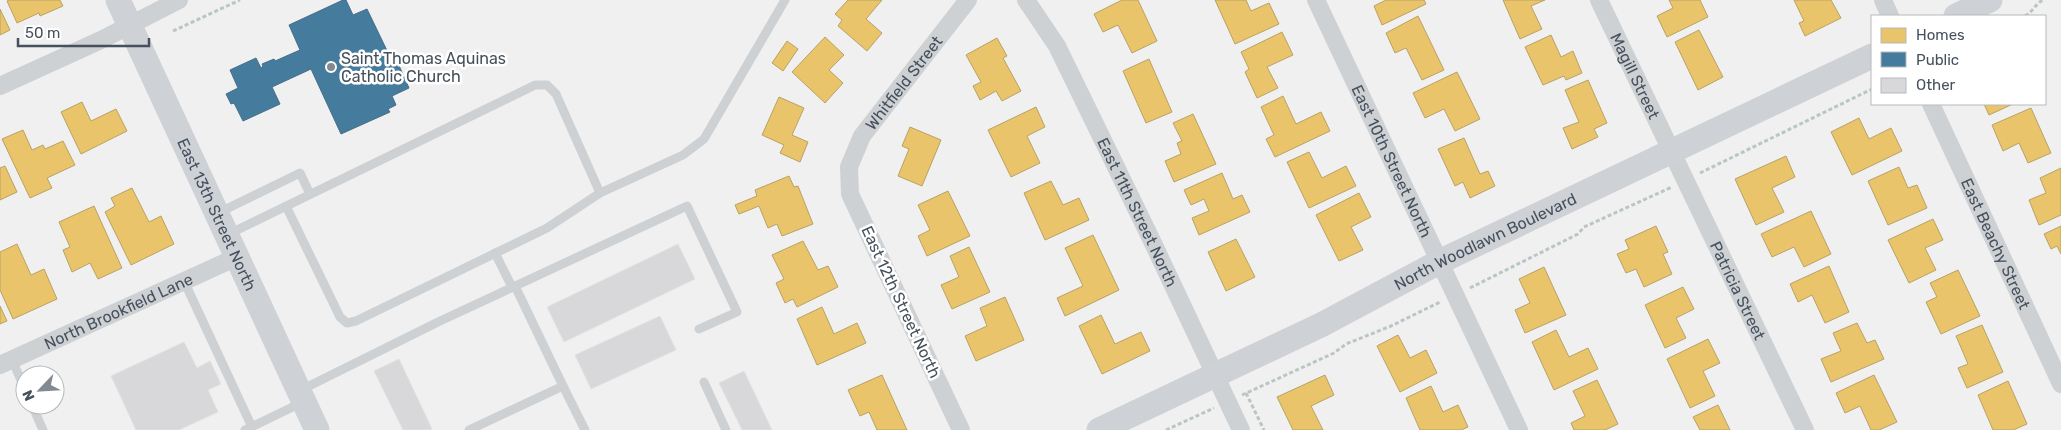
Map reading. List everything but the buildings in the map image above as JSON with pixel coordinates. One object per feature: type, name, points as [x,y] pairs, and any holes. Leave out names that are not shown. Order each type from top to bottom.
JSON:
[{"type":"main road","name":"East 13th Street North","points":[[118,0],[317,430]]},
{"type":"main road","points":[[1958,15],[1990,0]]},
{"type":"main road","name":"North Woodlawn Boulevard","points":[[1099,430],[1321,325],[1441,262],[1871,56]]},
{"type":"street","points":[[0,86],[101,40],[179,0]]},
{"type":"street","name":"Whitfield Street","points":[[849,172],[849,167],[862,136],[968,0]]},
{"type":"street","name":"East 11th Street North","points":[[1026,0],[1057,46],[1241,430]]},
{"type":"street","name":"East 10th Street North","points":[[1316,0],[1457,294],[1519,430]]},
{"type":"street","name":"Magill Street","points":[[1600,0],[1672,151]]},
{"type":"street","points":[[1882,0],[1890,15]]},
{"type":"street","name":"East Beachy Street","points":[[1931,105],[2061,384]]},
{"type":"street","name":"Patricia Street","points":[[1672,151],[1805,430]]},
{"type":"street","name":"East 12th Street North","points":[[849,172],[850,194],[961,430]]},
{"type":"street","name":"North Brookfield Lane","points":[[6,362],[184,281],[227,235]]},
{"type":"lane","points":[[286,206],[340,317],[347,323],[356,321],[546,228],[600,193],[683,155],[704,139],[785,0]]},
{"type":"lane","points":[[227,235],[535,84],[547,85],[556,94],[600,193]]},
{"type":"lane","points":[[227,235],[300,173],[310,194]]},
{"type":"lane","points":[[184,281],[248,428],[438,322],[688,206],[737,312],[699,329]]},
{"type":"lane","points":[[495,253],[585,430]]},
{"type":"lane","points":[[6,362],[15,375]]},
{"type":"lane","points":[[704,382],[726,430]]},
{"type":"lane","points":[[469,430],[563,386]]},
{"type":"lane","points":[[36,415],[42,430]]},
{"type":"path","points":[[172,30],[240,0]]},
{"type":"path","points":[[2028,15],[2037,3],[2043,0]]},
{"type":"path","points":[[1166,430],[1334,352],[1346,344],[1391,326],[1578,234],[1584,228],[1871,89]]},
{"type":"path","points":[[1246,393],[1264,430]]},
{"type":"place","name":"Saint Thomas Aquinas Catholic Church","points":[[331,67]]}]
